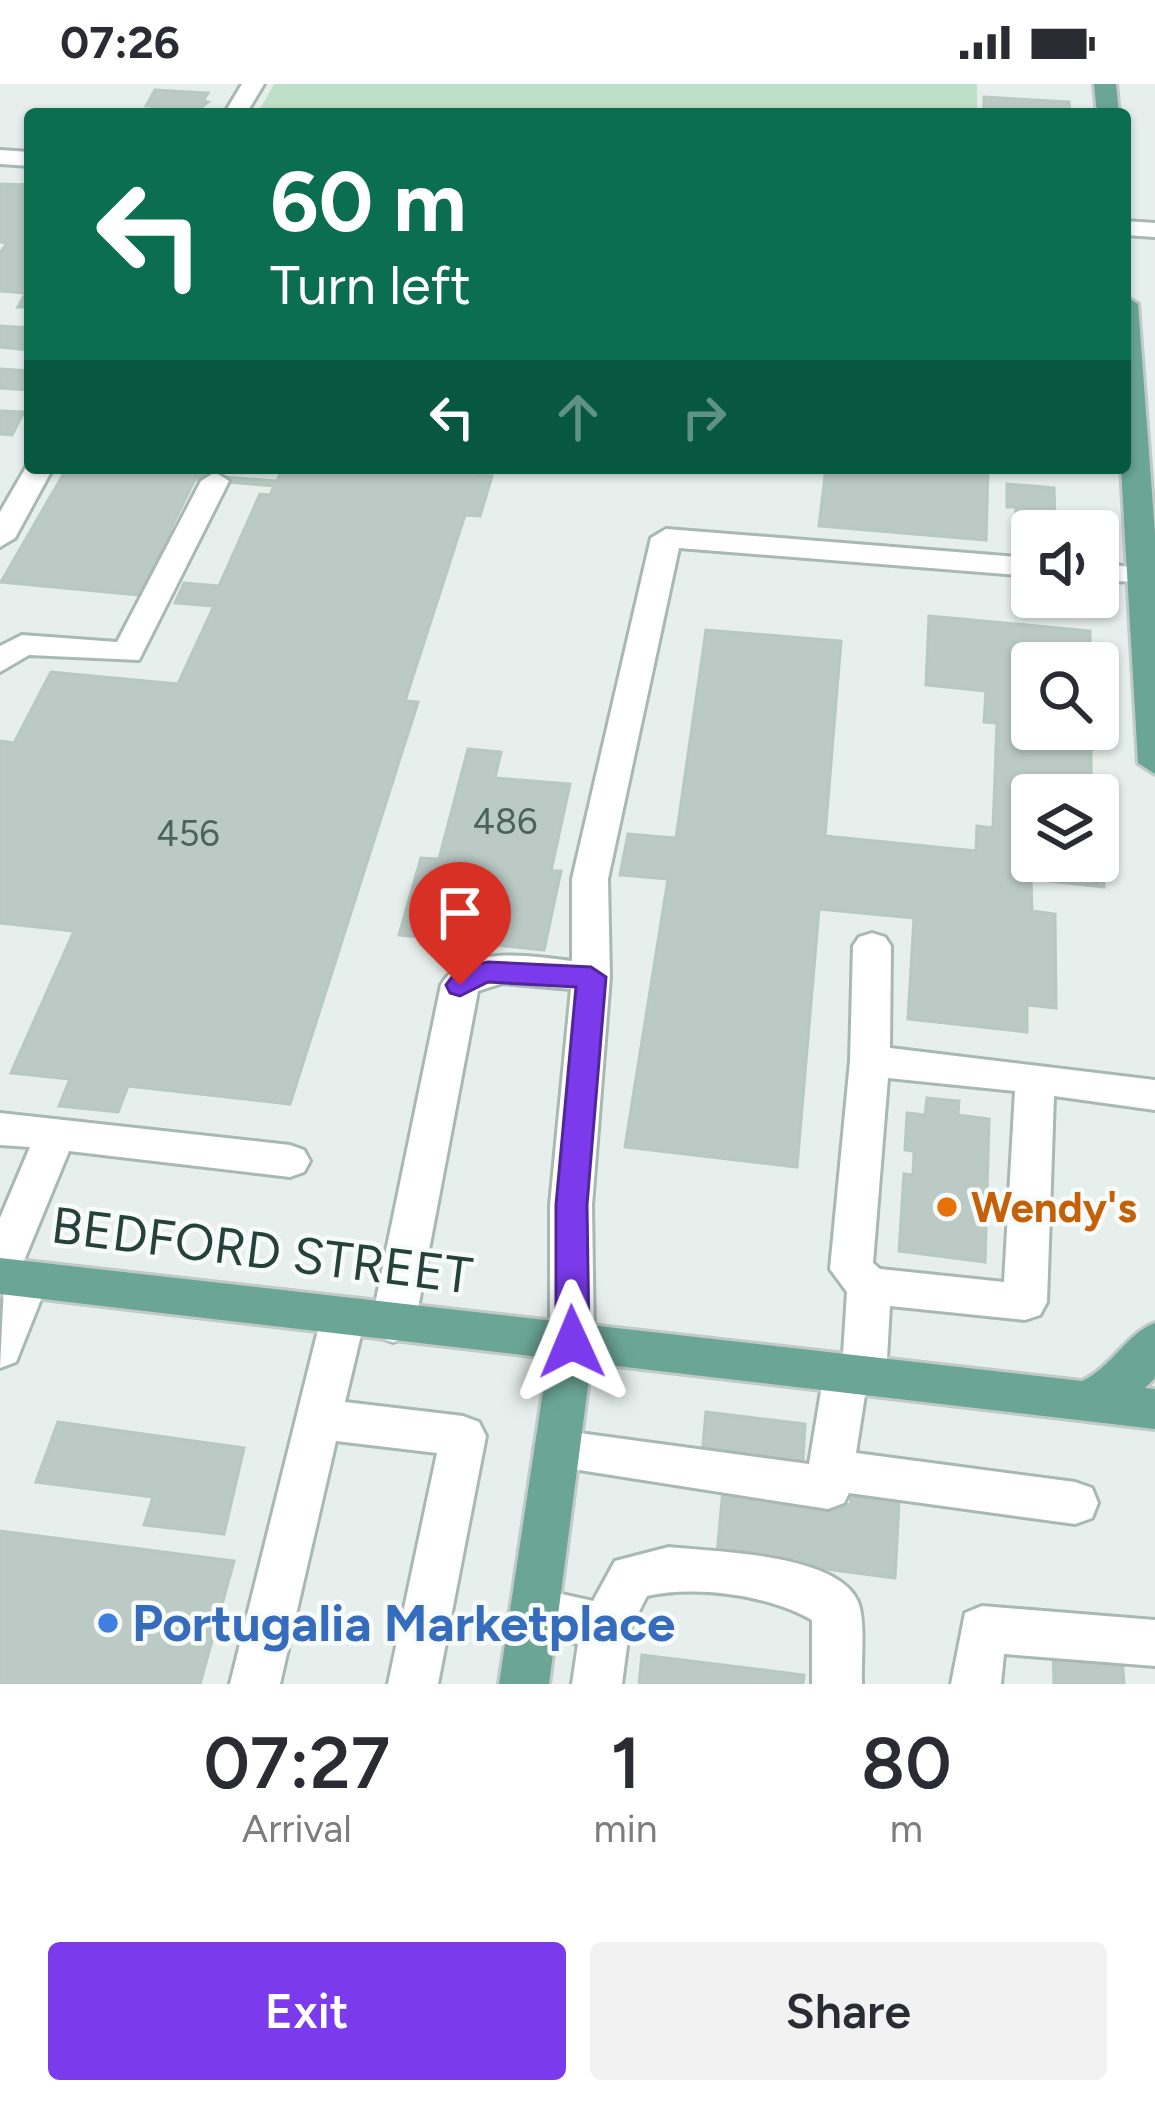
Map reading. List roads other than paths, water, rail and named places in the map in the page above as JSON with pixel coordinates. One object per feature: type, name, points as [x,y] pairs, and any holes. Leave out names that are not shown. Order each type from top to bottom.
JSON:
[{"type":"main road","points":[[1131,394],[1155,763]]},
{"type":"main road","name":"BEDFORD STREET","points":[[9,1274],[393,1324],[1155,1409]]},
{"type":"main road","points":[[524,1684],[572,1342]]},
{"type":"main road","points":[[1083,1400],[1115,1390],[1137,1370],[1155,1342]]},
{"type":"street","points":[[0,538],[35,474]]},
{"type":"street","points":[[0,662],[22,645],[128,653],[218,475]]},
{"type":"street","points":[[572,1342],[572,1205],[591,977],[590,879],[666,538],[1011,565]]},
{"type":"street","points":[[1119,574],[1144,576]]},
{"type":"street","points":[[872,946],[870,1060],[851,1269],[869,1286],[1025,1302],[1035,1078]]},
{"type":"street","points":[[393,1324],[460,985],[469,975],[488,972],[591,977]]},
{"type":"street","points":[[870,1060],[1155,1095]]},
{"type":"street","points":[[0,1129],[290,1161]]},
{"type":"street","points":[[0,1348],[9,1274],[56,1134]]},
{"type":"street","points":[[557,1450],[828,1488],[855,1374],[869,1286]]},
{"type":"street","points":[[254,1684],[343,1318]]},
{"type":"street","points":[[319,1419],[464,1436],[413,1684]]},
{"type":"street","points":[[831,1470],[1075,1503]]},
{"type":"street","points":[[597,1684],[605,1628],[632,1577],[669,1569],[794,1583],[836,1608],[836,1684]]},
{"type":"street","points":[[534,1611],[605,1628]]},
{"type":"street","points":[[976,1684],[982,1629],[1155,1643]]},
{"type":"place","name":"Wendy's","points":[[947,1207]]},
{"type":"place","name":"Portugalia Marketplace","points":[[108,1623]]}]
